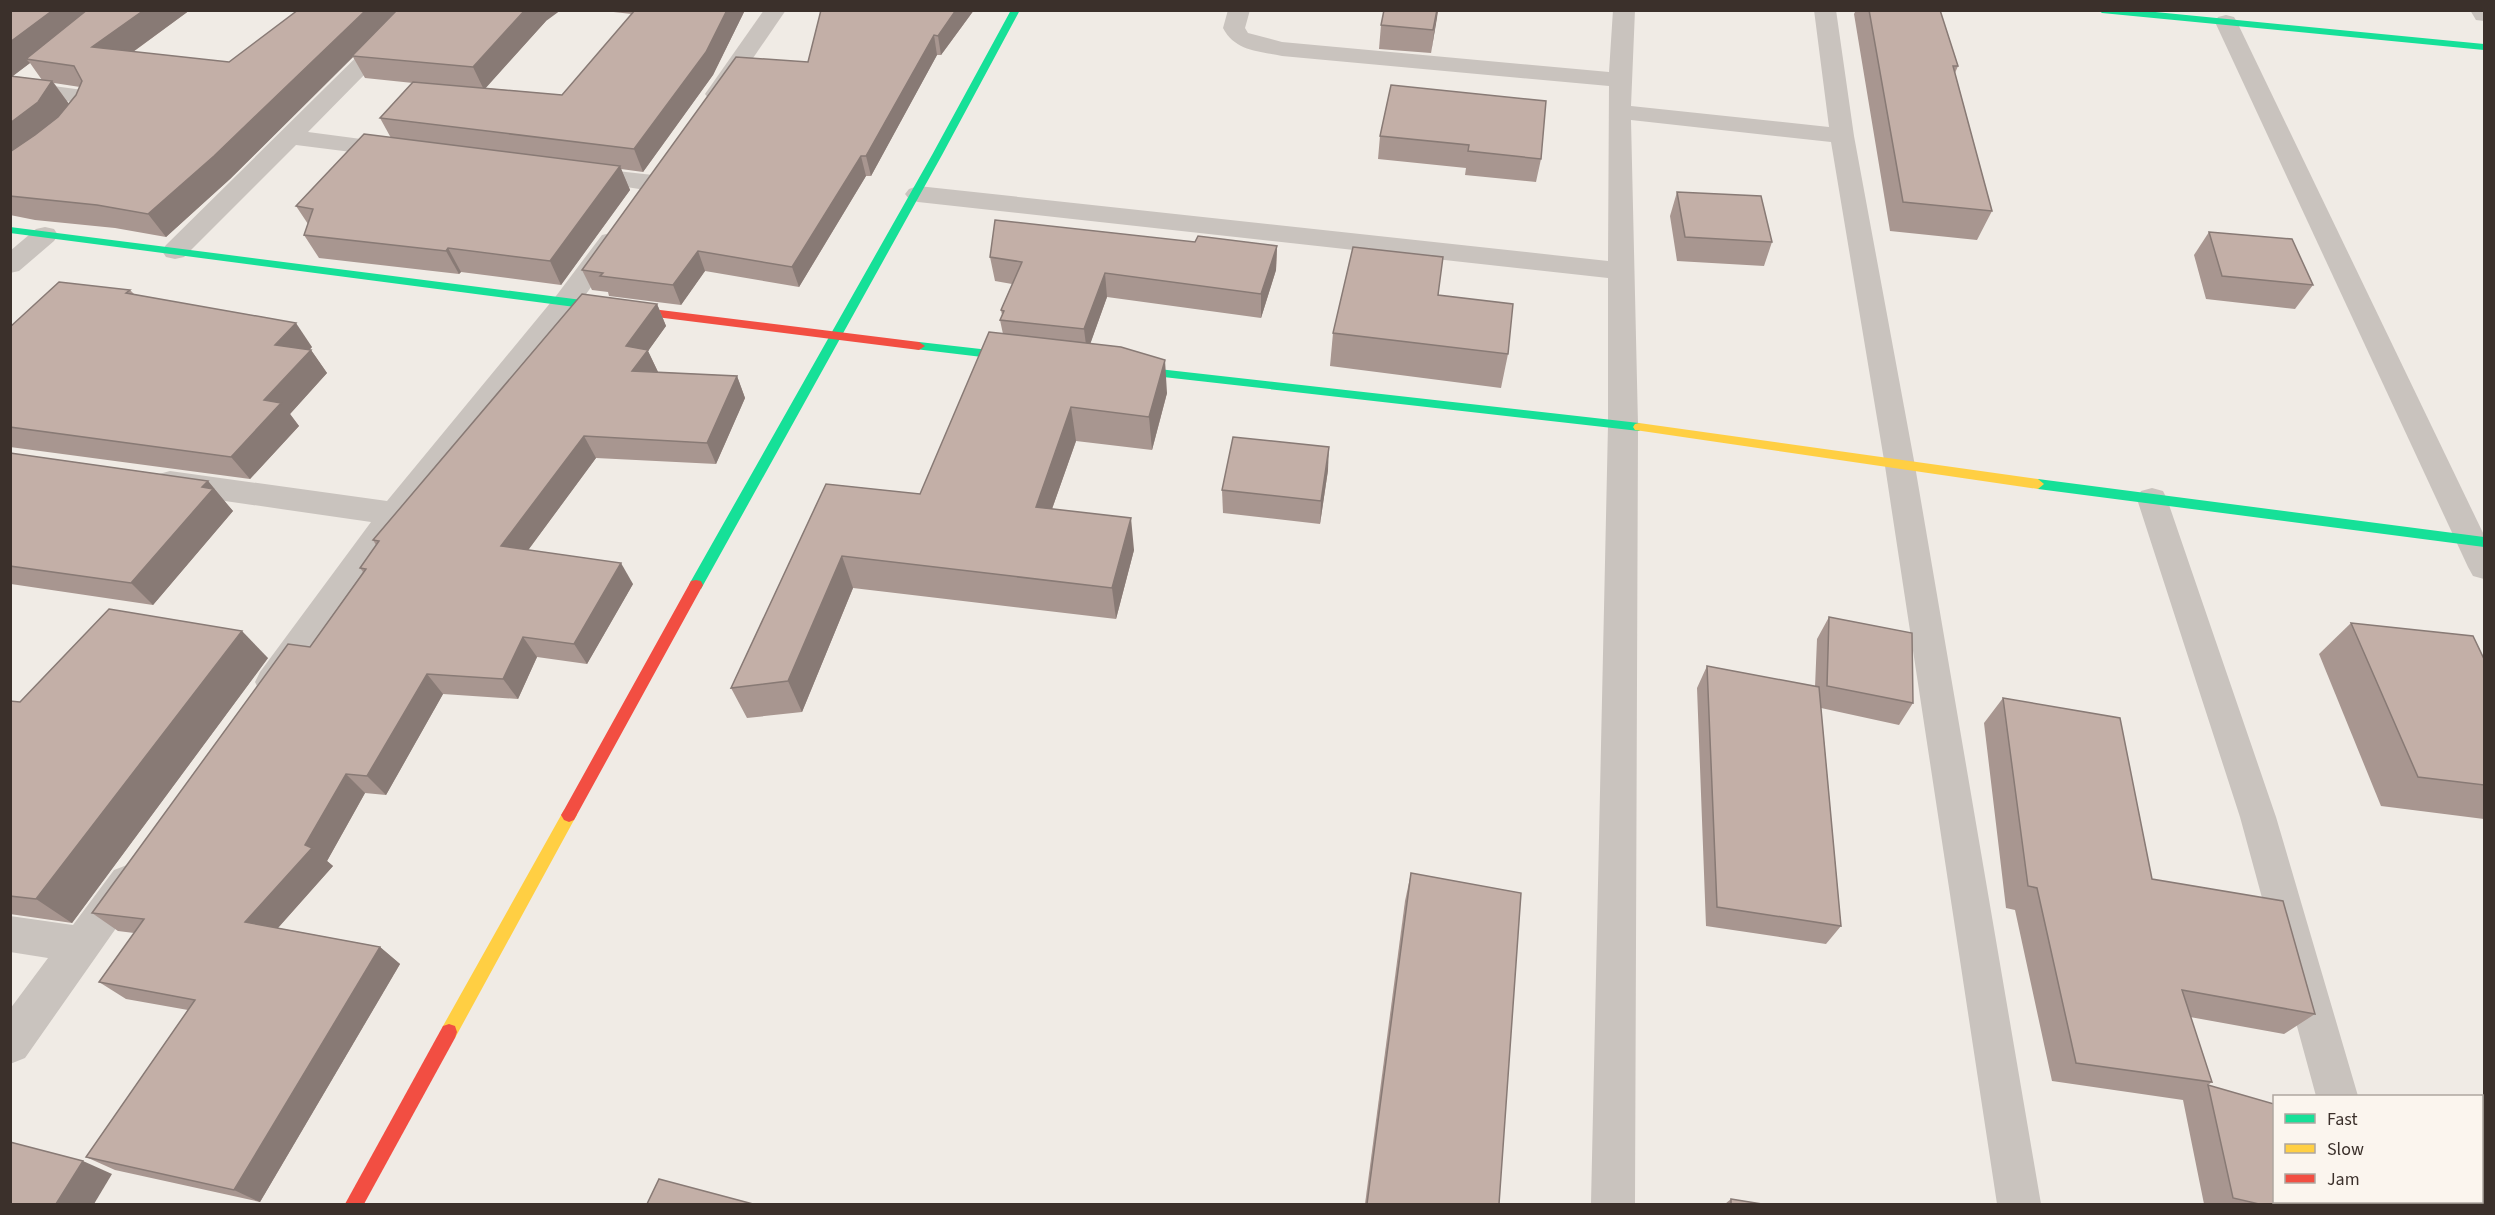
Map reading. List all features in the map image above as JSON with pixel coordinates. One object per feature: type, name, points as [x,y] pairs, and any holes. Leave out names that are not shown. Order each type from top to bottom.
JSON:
[{"type":"street","points":[[175,251],[417,10]]},
{"type":"street","points":[[701,116],[776,10]]},
{"type":"street","points":[[354,1204],[834,336],[918,194],[1016,10]]},
{"type":"street","points":[[1239,10],[1234,28],[1239,37],[1252,43],[1294,50],[1621,80]]},
{"type":"street","points":[[1613,1204],[1623,425],[1619,112],[1624,10]]},
{"type":"street","points":[[1825,10],[1842,135],[1900,466],[2019,1204]]},
{"type":"street","points":[[2102,10],[2484,46]]},
{"type":"street","points":[[2481,10],[2484,15]]},
{"type":"street","points":[[2226,22],[2478,541],[2484,567]]},
{"type":"street","points":[[15,87],[45,66]]},
{"type":"street","points":[[10,175],[72,126],[81,116],[85,105],[82,96],[15,87]]},
{"type":"street","points":[[1619,112],[1842,135]]},
{"type":"street","points":[[290,137],[419,153]]},
{"type":"street","points":[[255,706],[394,514],[566,302],[647,192],[560,171]]},
{"type":"street","points":[[918,194],[1621,271]]},
{"type":"street","points":[[10,230],[834,336],[1034,359]]},
{"type":"street","points":[[10,265],[45,235]]},
{"type":"street","points":[[1105,367],[1623,425],[1900,466],[2478,541]]},
{"type":"street","points":[[138,477],[394,514]]},
{"type":"street","points":[[2152,499],[2258,818],[2337,1095]]},
{"type":"street","points":[[10,1044],[143,859]]},
{"type":"street","points":[[10,934],[81,945]]},
{"type":"building","points":[[10,10],[53,10],[10,42]]},
{"type":"building","points":[[87,10],[144,10],[92,47],[229,62],[298,10],[366,10],[214,156],[148,214],[97,205],[10,196],[10,152],[58,117],[76,95],[82,81],[74,66],[26,59]]},
{"type":"building","points":[[397,10],[525,10],[473,67],[352,56]]},
{"type":"building","points":[[635,10],[727,10],[706,52],[634,149],[380,118],[413,82],[562,95]]},
{"type":"building","points":[[821,10],[956,10],[938,36],[934,35],[866,156],[861,156],[792,267],[698,251],[673,285],[600,276],[603,273],[582,270],[736,57],[808,62]]},
{"type":"building","points":[[1384,10],[1437,10],[1433,30],[1381,25]]},
{"type":"building","points":[[1869,10],[1940,10],[1958,66],[1953,66],[1992,211],[1903,202]]},
{"type":"building","points":[[10,76],[52,81],[38,102],[10,123]]},
{"type":"building","points":[[1391,85],[1546,101],[1541,159],[1468,151],[1469,145],[1380,136]]},
{"type":"building","points":[[364,134],[620,166],[550,261],[448,248],[446,251],[304,235],[313,209],[296,206]]},
{"type":"building","points":[[1677,192],[1761,196],[1772,242],[1685,237]]},
{"type":"building","points":[[995,220],[1195,242],[1198,236],[1277,246],[1261,294],[1105,273],[1084,329],[1000,320],[1004,311],[1001,310],[1022,262],[990,257]]},
{"type":"building","points":[[2209,232],[2292,239],[2313,285],[2222,276]]},
{"type":"building","points":[[1353,247],[1443,257],[1438,295],[1513,304],[1508,354],[1333,333]]},
{"type":"building","points":[[59,282],[130,290],[126,293],[296,323],[275,345],[311,350],[264,400],[281,403],[231,457],[10,427],[10,327]]},
{"type":"building","points":[[582,294],[657,304],[626,346],[648,350],[632,371],[737,376],[707,443],[584,436],[501,546],[621,563],[574,644],[523,637],[503,679],[427,674],[367,776],[346,774],[305,845],[312,848],[245,922],[380,947],[234,1190],[86,1157],[195,1000],[99,982],[144,919],[92,913],[288,644],[310,647],[366,569],[360,568],[379,541],[373,540]]},
{"type":"building","points":[[989,332],[1121,347],[1165,360],[1149,417],[1071,407],[1036,507],[1131,518],[1112,588],[842,556],[788,681],[731,688],[826,484],[920,494]]},
{"type":"building","points":[[1233,437],[1329,447],[1321,501],[1222,490]]},
{"type":"building","points":[[10,453],[208,481],[202,487],[213,489],[131,583],[10,566]]},
{"type":"building","points":[[109,609],[242,631],[36,899],[10,896],[10,701],[20,702]]},
{"type":"building","points":[[1829,617],[1912,633],[1913,703],[1827,686]]},
{"type":"building","points":[[2351,623],[2473,636],[2484,659],[2484,785],[2418,777]]},
{"type":"building","points":[[1707,666],[1819,687],[1841,926],[1717,907]]},
{"type":"building","points":[[2003,698],[2120,718],[2152,879],[2283,901],[2315,1014],[2182,990],[2212,1082],[2076,1063],[2037,888],[2028,886]]},
{"type":"building","points":[[1411,873],[1521,893],[1499,1204],[1367,1204]]},
{"type":"building","points":[[2208,1085],[2273,1104],[2273,1203],[2353,1204],[2259,1204],[2233,1198]]},
{"type":"building","points":[[2483,1125],[2484,1204],[2472,1204],[2483,1203]]},
{"type":"building","points":[[10,1142],[83,1161],[56,1204],[10,1204]]},
{"type":"building","points":[[659,1179],[753,1204],[647,1204]]},
{"type":"building","points":[[1731,1199],[1762,1204],[1731,1204]]},
{"type":"traffic: fast","points":[[696,585],[1016,10]]},
{"type":"traffic: fast","points":[[2102,10],[2484,47]]},
{"type":"traffic: fast","points":[[10,230],[644,312]]},
{"type":"traffic: fast","points":[[919,346],[1024,358]]},
{"type":"traffic: fast","points":[[1123,369],[1639,427]]},
{"type":"traffic: fast","points":[[2038,484],[2484,542]]},
{"type":"traffic: slow","points":[[1639,427],[2038,484]]},
{"type":"traffic: slow","points":[[449,1032],[569,815]]},
{"type":"traffic: jam","points":[[644,312],[919,346]]},
{"type":"traffic: jam","points":[[569,815],[696,585]]},
{"type":"traffic: jam","points":[[354,1204],[449,1032]]}]
